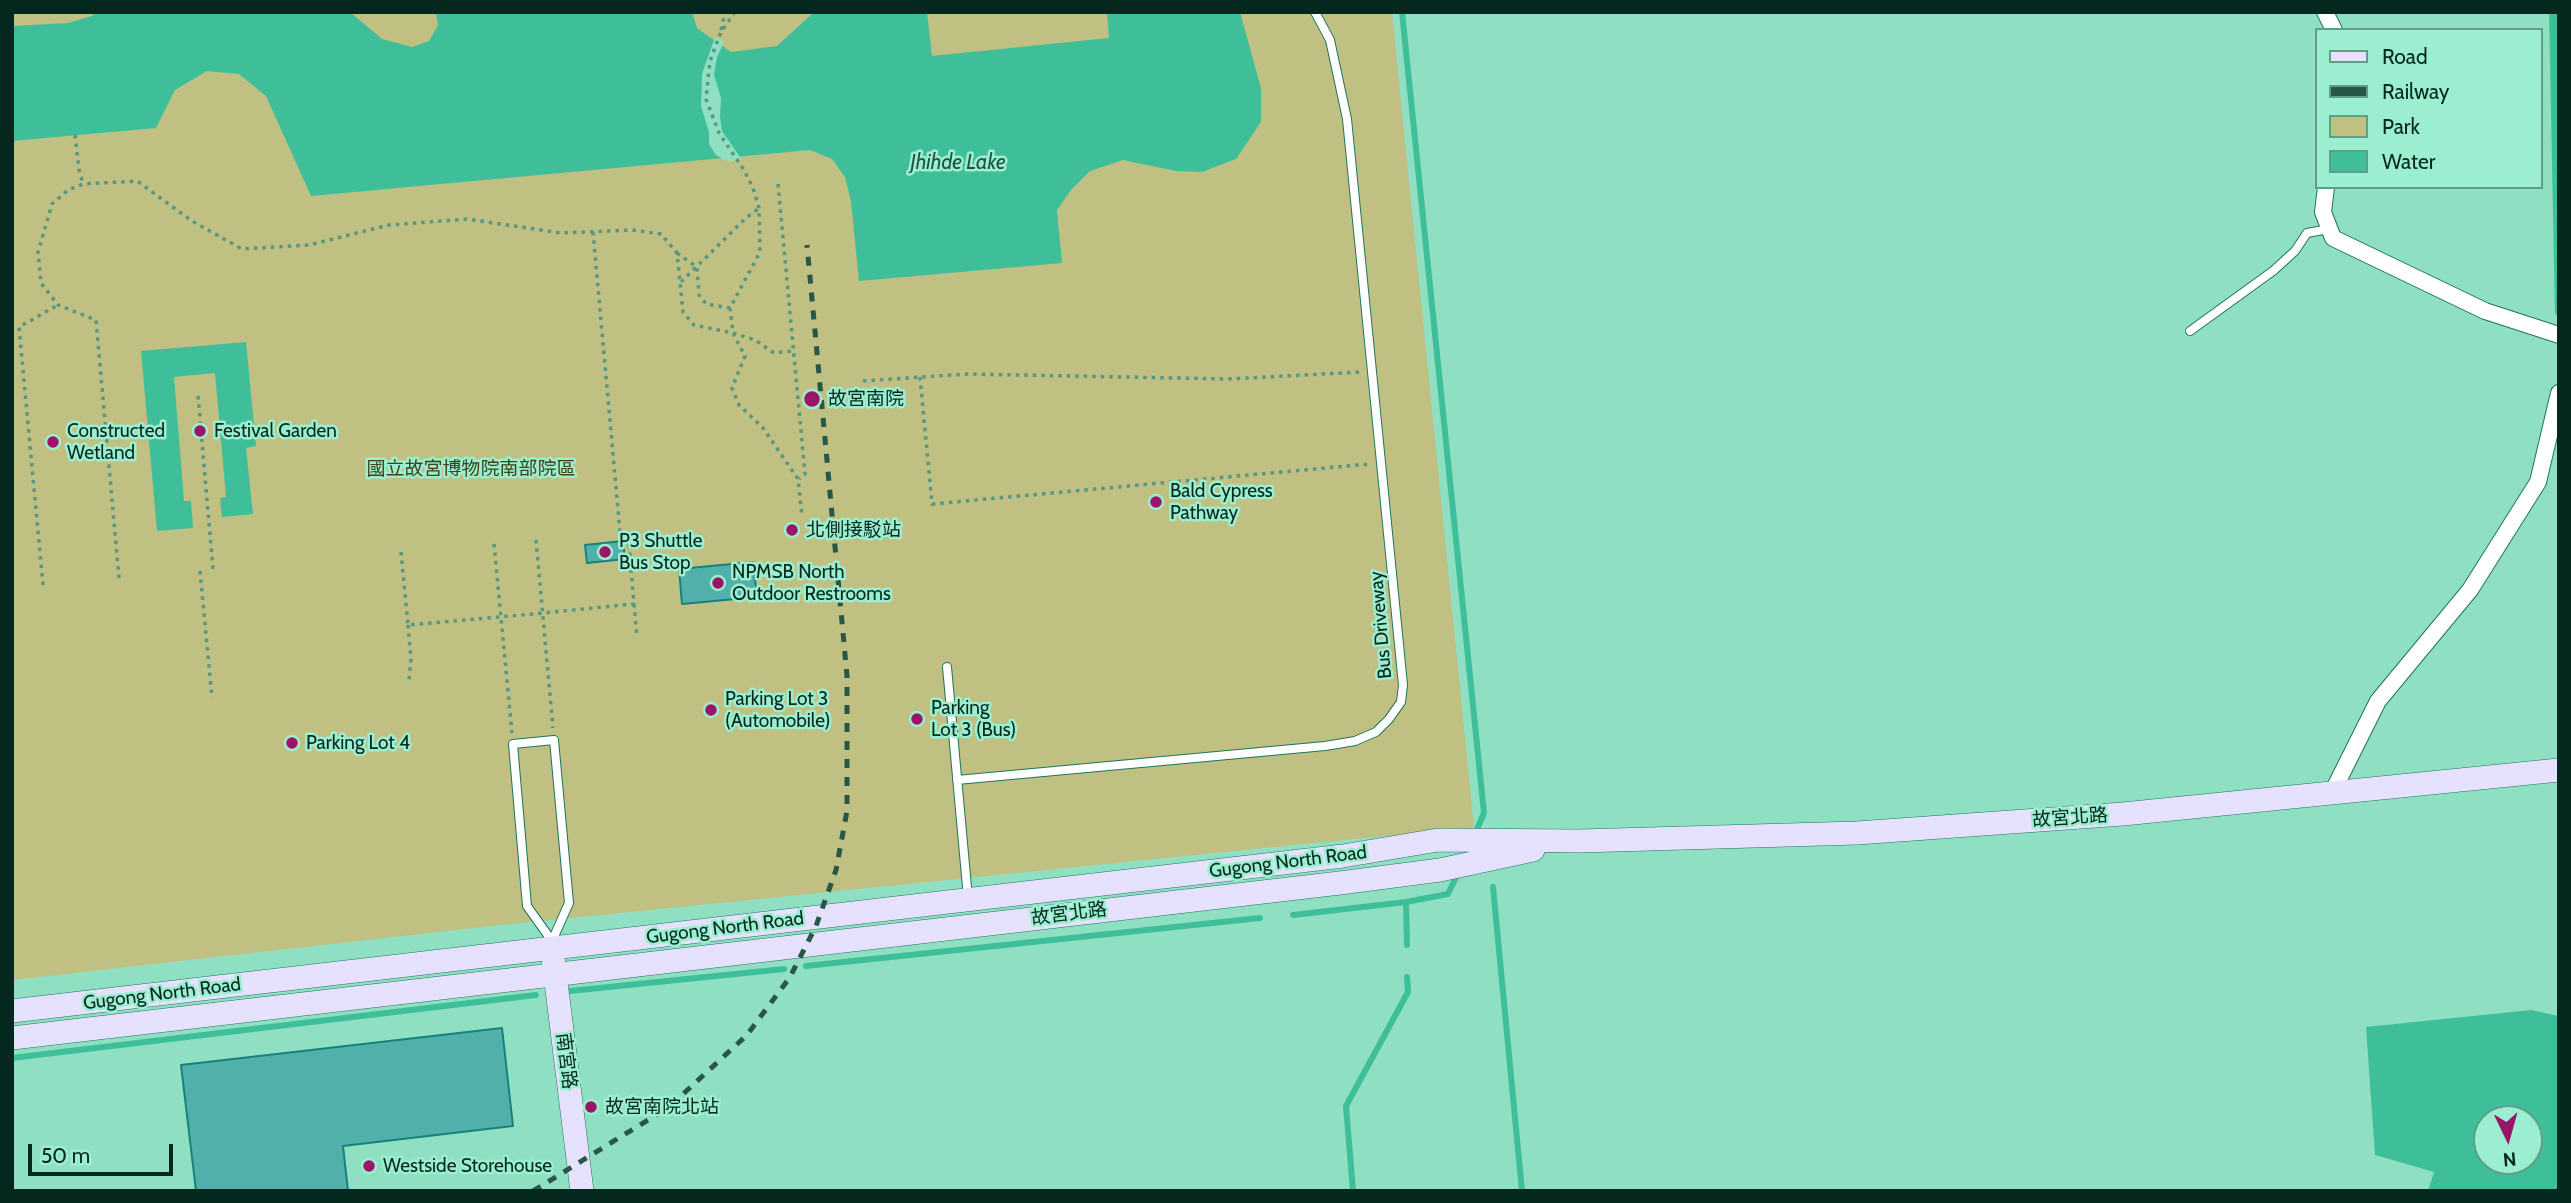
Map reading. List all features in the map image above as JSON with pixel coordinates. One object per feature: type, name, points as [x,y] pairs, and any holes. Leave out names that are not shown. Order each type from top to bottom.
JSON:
[{"type":"street","points":[[2325,12],[2333,28]]},
{"type":"street","points":[[2326,189],[2323,212],[2333,238],[2485,311],[2559,335]]},
{"type":"street","points":[[2332,793],[2378,701],[2470,590],[2538,482],[2559,393]]},
{"type":"street","name":"故宮北路","points":[[968,900],[1343,856],[1438,840],[1580,841],[1857,833],[2123,814],[2559,770]]},
{"type":"street","name":"故宮北路","points":[[555,973],[1365,880],[1440,870],[1580,841]]},
{"type":"street","name":"Gugong North Road","points":[[12,1011],[552,944],[968,900]]},
{"type":"street","name":"南宮路","points":[[552,944],[582,1191]]},
{"type":"street","name":"Gugong North Road","points":[[12,1038],[555,973]]},
{"type":"lane","name":"Bus Driveway","points":[[957,780],[1355,741],[1376,732],[1401,702],[1403,685],[1347,119],[1330,40],[1315,12]]},
{"type":"lane","points":[[2190,331],[2273,271],[2295,251],[2307,233],[2329,229]]},
{"type":"lane","points":[[947,667],[968,900]]},
{"type":"lane","points":[[554,740],[569,903],[552,944],[527,906],[513,744],[554,740]]},
{"type":"path","points":[[725,12],[710,61],[706,99],[719,133],[753,188],[759,208],[761,230],[760,252],[730,308],[733,333],[745,356],[733,388],[738,405],[763,428],[799,479],[802,516]]},
{"type":"path","points":[[721,32],[735,12]]},
{"type":"path","points":[[75,135],[83,184]]},
{"type":"path","points":[[119,578],[96,320],[58,305],[41,283],[38,252],[52,204],[68,190],[83,184],[137,181],[192,221],[242,249],[309,245],[389,225],[467,219],[561,233],[632,230],[661,234],[677,253],[697,267]]},
{"type":"path","points":[[778,184],[805,474],[799,479]]},
{"type":"path","points":[[681,282],[759,208]]},
{"type":"path","points":[[593,232],[620,532]]},
{"type":"path","points":[[677,253],[683,312],[694,325],[755,340],[774,353],[793,351]]},
{"type":"path","points":[[697,267],[699,295],[706,304],[730,308]]},
{"type":"path","points":[[43,585],[19,327],[58,305]]},
{"type":"path","points":[[863,381],[967,374],[1228,379],[1373,372]]},
{"type":"path","points":[[920,377],[932,504],[1382,463]]},
{"type":"path","points":[[198,396],[214,569]]},
{"type":"path","points":[[628,532],[637,638]]},
{"type":"path","points":[[536,540],[554,740]]},
{"type":"path","points":[[494,544],[513,744]]},
{"type":"path","points":[[401,552],[411,659],[409,680]]},
{"type":"path","points":[[200,571],[212,698]]},
{"type":"path","points":[[408,625],[634,604]]},
{"type":"green space","name":"國立故宮博物院南部院區","points":[[12,12],[1392,12],[1474,827],[491,926],[12,980]]},
{"type":"water","name":"Jhihde Lake","points":[[95,12],[350,12],[382,39],[412,47],[429,41],[438,25],[436,12],[692,12],[697,28],[731,52],[777,46],[814,12],[927,12],[932,56],[1109,38],[1107,12],[1240,12],[1261,88],[1261,122],[1236,159],[1202,172],[1176,171],[1123,160],[1090,171],[1071,190],[1057,210],[1062,263],[859,281],[851,201],[845,177],[832,159],[810,150],[311,196],[266,96],[239,74],[207,71],[175,90],[156,128],[12,141],[12,26],[68,23],[92,16]]},
{"type":"water","points":[[2549,12],[2559,12],[2559,316],[2555,314]]},
{"type":"water","points":[[246,342],[256,446],[246,448],[253,514],[222,517],[220,498],[226,497],[215,373],[174,377],[184,501],[191,501],[193,528],[157,531],[141,351]]},
{"type":"water","points":[[2531,1010],[2559,1016],[2559,1191],[2428,1191],[2434,1172],[2375,1155],[2366,1027]]},
{"type":"pier","points":[[715,37],[724,42],[717,57],[714,75],[721,98],[722,131],[742,160],[727,161],[716,155],[709,144],[709,132],[701,106],[702,74]]},
{"type":"building","points":[[623,541],[625,559],[587,563],[585,545]]},
{"type":"building","name":"NPMSB North Outdoor Restrooms","points":[[753,562],[757,597],[682,604],[679,569]]},
{"type":"building","points":[[502,1028],[513,1126],[343,1146],[348,1191],[196,1191],[181,1065]]},
{"type":"waterway","points":[[1402,12],[1484,813],[1475,834]]},
{"type":"waterway","points":[[1406,902],[1448,894],[1458,873]]},
{"type":"waterway","points":[[1493,887],[1522,1191]]},
{"type":"waterway","points":[[1293,915],[1406,902],[1407,945]]},
{"type":"waterway","points":[[806,966],[1260,918]]},
{"type":"waterway","points":[[570,991],[784,969]]},
{"type":"waterway","points":[[1353,1191],[1346,1106],[1408,992],[1407,977]]},
{"type":"waterway","points":[[12,1058],[536,995]]},
{"type":"railway","points":[[533,1191],[669,1107],[747,1035],[790,977],[816,926],[836,870],[847,811],[847,676],[807,245]]},
{"type":"place","name":"故宮南院","points":[[812,399]]},
{"type":"place","name":"Festival Garden","points":[[200,431]]},
{"type":"place","name":"Constructed Wetland","points":[[53,442]]},
{"type":"place","name":"Bald Cypress Pathway","points":[[1156,502]]},
{"type":"place","name":"北側接駁站","points":[[792,530]]},
{"type":"place","name":"P3 Shuttle Bus Stop","points":[[605,552]]},
{"type":"place","name":"NPMSB North Outdoor Restrooms","points":[[718,583]]},
{"type":"place","name":"Parking Lot 3 (Automobile)","points":[[711,710]]},
{"type":"place","name":"Parking Lot 3 (Bus)","points":[[917,719]]},
{"type":"place","name":"Parking Lot 4","points":[[292,743]]},
{"type":"place","name":"故宮南院北站","points":[[591,1107]]},
{"type":"place","name":"Westside Storehouse","points":[[369,1166]]}]
